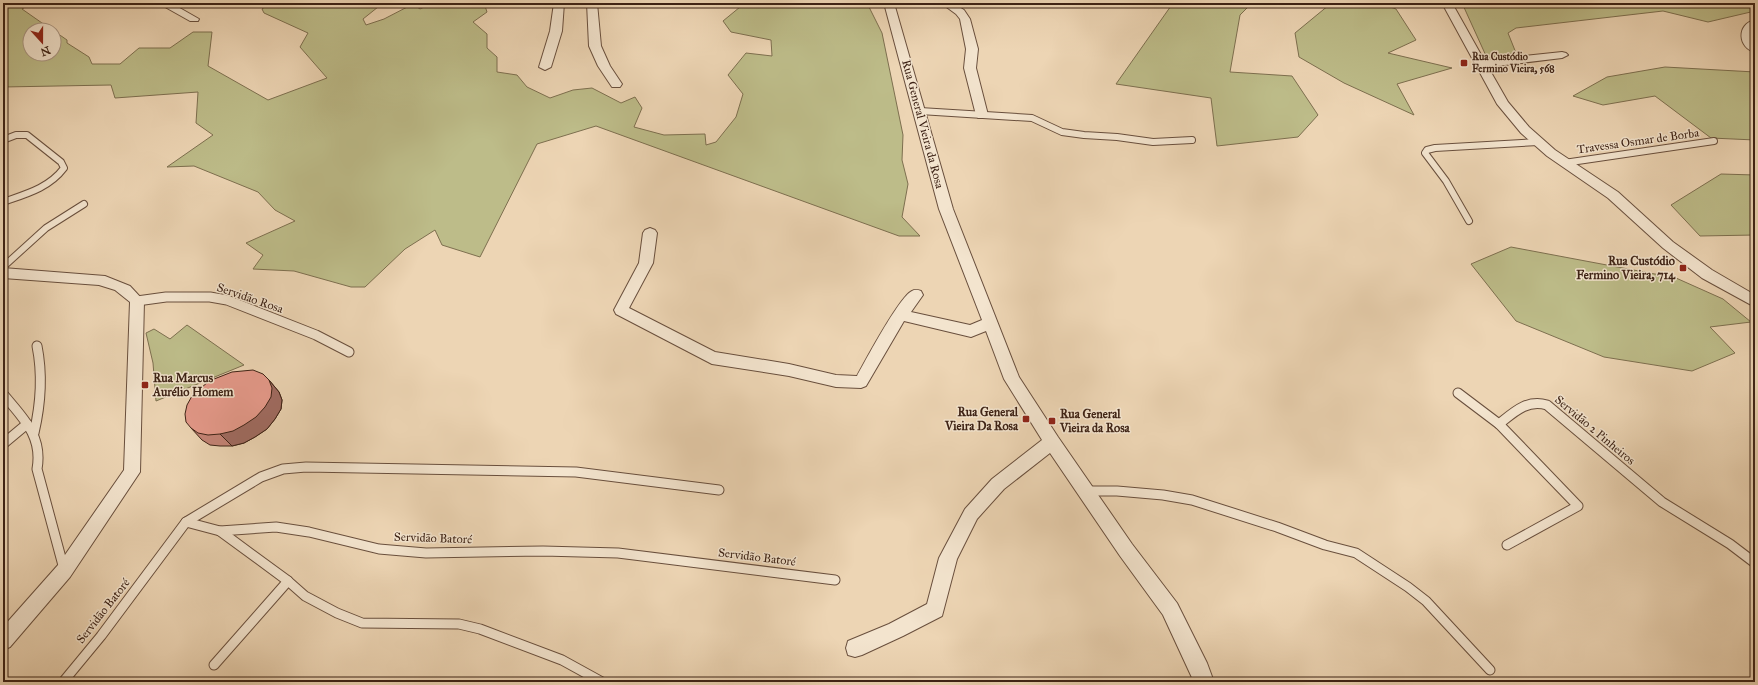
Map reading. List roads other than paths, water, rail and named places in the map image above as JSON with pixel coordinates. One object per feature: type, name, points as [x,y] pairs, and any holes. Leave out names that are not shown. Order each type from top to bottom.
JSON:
[{"type":"street","points":[[163,3],[194,19]]},
{"type":"street","points":[[545,67],[556,31],[559,3]]},
{"type":"street","points":[[592,3],[595,46],[604,66],[616,84]]},
{"type":"street","name":"Rua General Vieira da Rosa","points":[[888,3],[920,111],[946,209],[1012,379],[1085,491],[1170,609],[1200,670],[1204,682]]},
{"type":"street","points":[[946,3],[960,12],[965,19],[972,49],[970,68],[982,115]]},
{"type":"street","points":[[1447,3],[1503,104],[1525,130],[1564,162],[1613,195],[1668,245],[1684,257],[1707,274],[1755,302]]},
{"type":"street","points":[[1755,23],[1747,30],[1747,39],[1755,49]]},
{"type":"street","points":[[1481,64],[1562,55]]},
{"type":"street","points":[[650,233],[646,263],[621,310],[712,358],[789,370],[836,381],[861,382],[900,315],[916,295]]},
{"type":"street","points":[[3,273],[99,280],[114,284],[127,290],[137,301],[132,472],[64,571],[3,640]]},
{"type":"street","points":[[900,315],[971,331],[990,322]]},
{"type":"street","points":[[855,648],[896,630],[935,610],[948,558],[971,514],[998,484],[1052,442]]},
{"type":"lane","points":[[920,111],[1032,118],[1062,132],[1084,135],[1117,137],[1153,142],[1192,140]]},
{"type":"lane","points":[[3,140],[16,135],[27,135],[61,162],[64,168],[59,176],[50,183],[3,202]]},
{"type":"lane","name":"Travessa Osmar de Borba","points":[[1564,162],[1714,141]]},
{"type":"lane","points":[[1469,221],[1446,181],[1425,153],[1428,150],[1435,148],[1538,142]]},
{"type":"lane","points":[[3,268],[46,228],[84,204]]},
{"type":"lane","name":"Servidão Rosa","points":[[137,301],[166,297],[210,297],[227,300],[316,335],[349,352]]},
{"type":"lane","points":[[34,433],[41,404],[43,385],[42,365],[37,346]]},
{"type":"lane","points":[[1458,392],[1499,424],[1578,506],[1507,545]]},
{"type":"lane","points":[[3,394],[34,433],[40,459],[37,469],[64,571]]},
{"type":"lane","name":"Servidão 2 Pinheiros","points":[[1499,424],[1510,414],[1530,402],[1539,401],[1546,405],[1662,502],[1730,544],[1755,563]]},
{"type":"lane","points":[[3,444],[27,424]]},
{"type":"lane","points":[[186,522],[262,477],[283,469],[306,467],[576,472],[719,490]]},
{"type":"lane","points":[[1085,491],[1148,494],[1192,500],[1277,527],[1325,545],[1356,553],[1408,587],[1426,601],[1490,670]]},
{"type":"lane","name":"Servidão Batoré","points":[[63,682],[101,636],[186,522],[220,531],[276,527],[309,532],[379,549],[426,554],[543,550],[618,553],[835,580]]},
{"type":"lane","points":[[220,531],[288,581],[305,596],[337,613],[362,623],[459,624],[480,630],[562,660],[602,682]]},
{"type":"lane","points":[[214,665],[288,581]]},
{"type":"place","name":"Rua Custódio Fermino Vieira, 568","points":[[1464,63]]},
{"type":"place","name":"Rua Custódio Fermino Vieira, 714","points":[[1683,268]]},
{"type":"place","name":"Rua Marcus Aurélio Homem","points":[[145,385]]},
{"type":"place","name":"Rua General Vieira Da Rosa","points":[[1026,419]]},
{"type":"place","name":"Rua General Vieira da Rosa","points":[[1052,421]]}]
